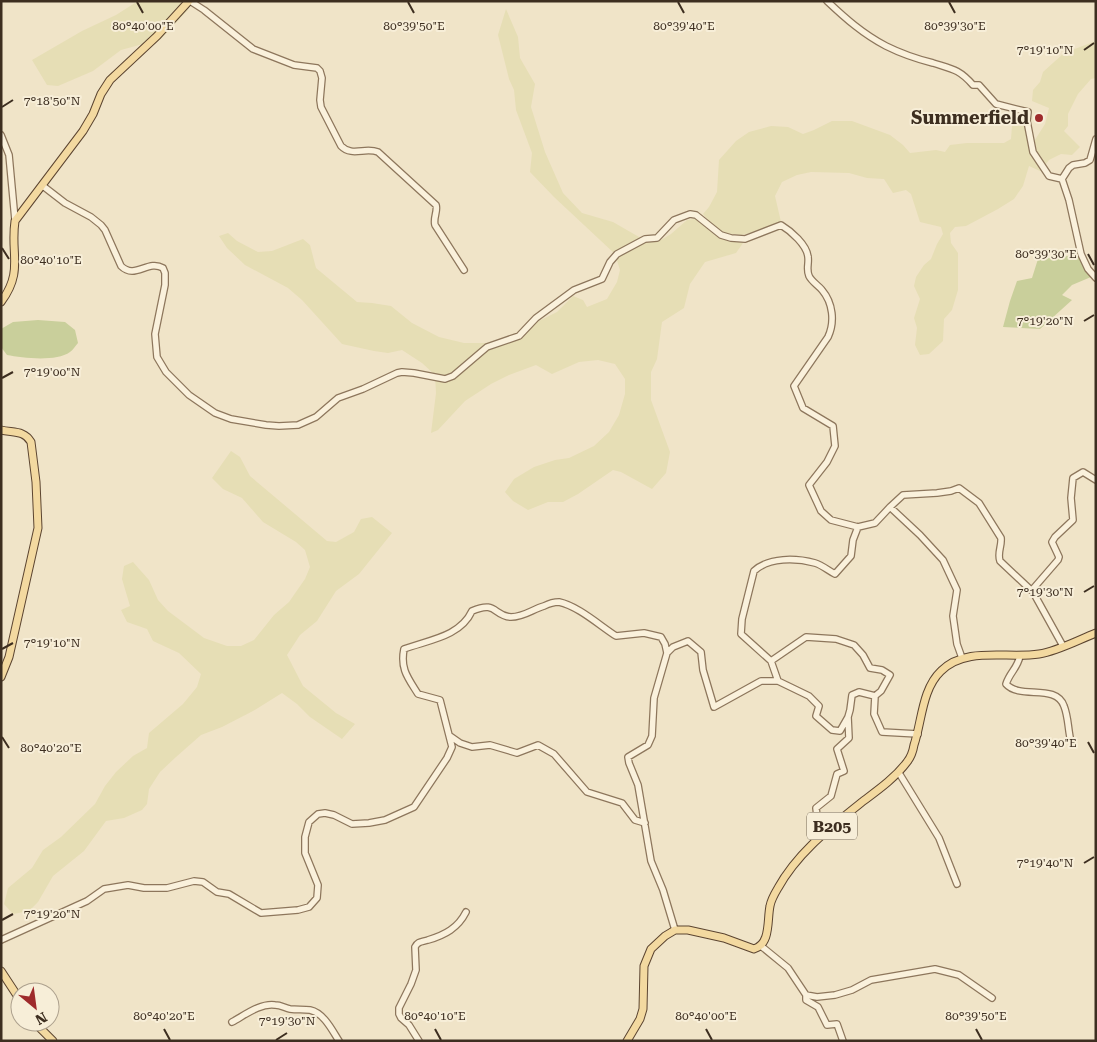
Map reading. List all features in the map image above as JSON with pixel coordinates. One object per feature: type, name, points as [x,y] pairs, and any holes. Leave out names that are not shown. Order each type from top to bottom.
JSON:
[{"type":"main road","points":[[1,302],[14,280],[16,251],[13,236],[15,221],[83,131],[110,80],[157,36],[190,1]]},
{"type":"main road","points":[[1,430],[22,433],[31,442],[36,482],[38,528],[9,657],[1,676]]},
{"type":"main road","name":"B205","points":[[761,946],[766,938],[770,904],[777,890],[801,856],[816,839],[899,773],[910,758],[931,682],[942,669],[969,655],[1020,656],[1042,653],[1096,632]]},
{"type":"main road","points":[[630,1039],[643,1010],[644,966],[651,949],[665,936],[675,930],[688,930],[715,935],[754,949],[761,946]]},
{"type":"main road","points":[[1,971],[10,985]]},
{"type":"main road","points":[[45,1032],[54,1041]]},
{"type":"street","points":[[190,1],[253,49],[294,65],[317,68],[322,78],[321,107],[341,146],[352,152],[370,150],[378,152],[436,205],[435,225],[464,270]]},
{"type":"street","points":[[827,1],[853,25],[886,46],[934,64],[950,67],[965,76],[973,85],[979,85],[996,104],[1028,112],[1027,120],[1033,152],[1049,176],[1062,179]]},
{"type":"street","points":[[1,135],[9,155],[15,221]]},
{"type":"street","points":[[1062,179],[1073,165],[1086,163],[1090,160],[1096,139]]},
{"type":"street","points":[[1062,179],[1069,200],[1081,254],[1088,269],[1096,278]]},
{"type":"street","points":[[43,186],[65,203],[91,217],[101,225],[124,269],[132,272],[153,265],[163,268],[165,272],[165,285],[156,326],[155,342],[160,362],[173,379],[194,400],[215,413],[231,419],[279,426],[305,423],[316,417],[338,398],[397,373],[414,373],[445,379],[453,376],[487,347],[519,336],[536,318],[569,293],[602,279],[610,262],[617,254],[645,239],[658,238],[674,220],[690,214],[696,215],[721,235],[731,238],[745,238],[781,226],[798,239],[805,248],[808,256],[810,278],[828,298],[832,320],[828,337],[794,386],[803,408],[833,426],[835,446],[827,462],[810,485],[821,511],[832,520],[858,527],[874,522],[902,495],[936,493],[959,488],[979,503],[1001,538],[1000,561],[1032,590],[1063,646]]},
{"type":"street","points":[[1032,590],[1058,560],[1059,557],[1052,542],[1054,537],[1073,520],[1070,498],[1074,478],[1083,472],[1096,480]]},
{"type":"street","points":[[890,507],[943,560],[957,590],[953,616],[956,644],[962,658]]},
{"type":"street","points":[[778,681],[770,661],[740,634],[754,571],[782,559],[816,563],[835,574],[851,556],[852,540],[858,527]]},
{"type":"street","points":[[1,940],[81,904],[104,889],[128,885],[144,888],[167,888],[194,881],[203,882],[217,892],[229,894],[261,913],[298,910],[309,907],[317,898],[318,886],[305,853],[304,837],[309,822],[318,814],[324,813],[334,815],[352,824],[369,823],[386,820],[414,807],[447,758],[452,747],[440,700],[418,694],[405,674],[402,660],[404,649],[458,629],[467,621],[472,611],[481,607],[488,606],[510,617],[527,614],[541,606],[558,602],[578,609],[616,636],[644,633],[660,637],[665,644],[667,653],[654,698],[652,736],[648,745],[628,757],[638,785],[651,861],[663,890],[675,930]]},
{"type":"street","points":[[770,661],[806,637],[844,641],[854,645],[863,655],[870,668],[882,670],[890,675],[881,691],[875,696],[874,714],[882,732],[918,734]]},
{"type":"street","points":[[667,653],[673,647],[688,641],[701,652],[714,707],[761,681],[778,681],[809,696],[819,706],[816,716],[832,730],[840,731],[848,717],[852,695],[858,692],[875,696]]},
{"type":"street","points":[[1020,656],[1018,665],[1009,676],[1006,684],[1011,689],[1025,692],[1038,691],[1060,700],[1064,705],[1070,737]]},
{"type":"street","points":[[830,828],[816,816],[816,808],[830,796],[837,774],[844,771],[837,749],[849,738],[848,717]]},
{"type":"street","points":[[450,736],[460,743],[472,747],[490,745],[517,753],[538,745],[554,754],[587,792],[622,803],[635,820],[645,824]]},
{"type":"street","points":[[899,773],[939,838],[957,884]]},
{"type":"street","points":[[419,1041],[409,1024],[399,1014],[399,1008],[412,984],[416,970],[415,947],[420,942],[453,928],[461,922],[466,912]]},
{"type":"street","points":[[761,946],[788,968],[806,995],[806,1000],[818,1007],[827,1025],[837,1024],[843,1041]]},
{"type":"street","points":[[806,995],[834,995],[852,990],[870,980],[935,969],[959,975],[992,998]]},
{"type":"street","points":[[232,1022],[257,1008],[276,1004],[292,1009],[314,1012],[323,1018],[339,1041]]},
{"type":"shaded area","points":[[138,1],[192,1],[188,10],[161,39],[121,50],[93,71],[58,86],[47,85],[32,60],[82,31],[116,15]]},
{"type":"shaded area","points":[[506,9],[518,37],[520,58],[535,84],[531,107],[545,152],[563,193],[582,213],[613,222],[646,241],[656,242],[661,240],[687,220],[695,219],[722,238],[743,243],[736,253],[705,262],[690,284],[684,308],[662,322],[657,359],[651,372],[651,400],[670,452],[666,473],[652,489],[621,472],[613,470],[563,502],[548,502],[528,510],[513,501],[505,492],[514,479],[534,467],[555,460],[569,458],[594,446],[609,432],[619,415],[625,394],[625,379],[615,364],[598,360],[579,362],[552,374],[536,365],[509,375],[465,401],[438,430],[431,433],[436,393],[435,375],[422,363],[402,350],[388,353],[342,344],[302,300],[288,288],[245,265],[227,248],[219,236],[228,233],[237,241],[258,252],[272,251],[303,239],[310,245],[316,268],[357,302],[391,306],[412,323],[439,337],[464,343],[487,343],[515,337],[531,325],[557,312],[573,296],[583,300],[587,307],[607,299],[617,282],[620,270],[615,254],[530,172],[532,153],[516,110],[514,90],[509,79],[498,35]]},
{"type":"shaded area","points":[[1096,41],[1096,78],[1091,79],[1078,94],[1068,114],[1068,126],[1064,131],[1080,147],[1072,155],[1061,154],[1049,160],[1040,171],[1029,166],[1023,186],[1014,199],[966,226],[955,227],[950,233],[951,243],[958,253],[958,290],[952,310],[944,319],[943,341],[929,354],[920,355],[915,345],[917,328],[914,318],[920,299],[914,286],[916,277],[924,265],[931,259],[943,234],[941,227],[920,222],[911,194],[906,190],[893,193],[884,179],[867,178],[849,173],[811,172],[797,175],[782,182],[775,196],[781,222],[758,231],[741,235],[725,233],[714,227],[703,214],[717,192],[719,160],[736,141],[749,132],[771,126],[788,127],[803,134],[832,121],[852,121],[890,135],[910,153],[936,150],[945,152],[950,145],[967,143],[1004,143],[1011,139],[1012,126],[1024,126],[1033,143],[1045,124],[1049,108],[1032,101],[1033,90],[1040,82],[1043,72],[1064,53]]},
{"type":"shaded area","points":[[231,451],[240,457],[250,476],[327,541],[336,542],[354,532],[361,519],[372,517],[392,533],[359,574],[336,591],[317,621],[300,635],[287,655],[303,686],[336,713],[355,724],[342,739],[310,717],[282,693],[253,711],[222,727],[201,735],[160,772],[149,789],[147,804],[142,810],[124,818],[106,821],[84,851],[53,876],[38,902],[29,911],[13,914],[4,904],[8,888],[32,868],[43,850],[61,837],[95,804],[105,786],[116,772],[133,756],[147,748],[149,733],[183,704],[197,687],[201,674],[179,653],[153,641],[147,629],[127,622],[121,610],[130,606],[122,579],[124,566],[133,562],[149,580],[158,600],[168,611],[204,638],[227,646],[241,646],[254,640],[274,615],[289,602],[305,579],[310,567],[305,550],[296,542],[263,522],[242,498],[223,489],[212,478]]},
{"type":"green space","points":[[1079,255],[1091,277],[1072,285],[1062,295],[1072,300],[1040,329],[1003,327],[1017,281],[1032,278],[1038,259]]},
{"type":"green space","points":[[38,320],[65,322],[75,330],[78,343],[70,352],[56,357],[30,358],[7,355],[1,347],[1,329],[13,322]]},
{"type":"place","name":"Summerfield","points":[[1039,118]]}]
